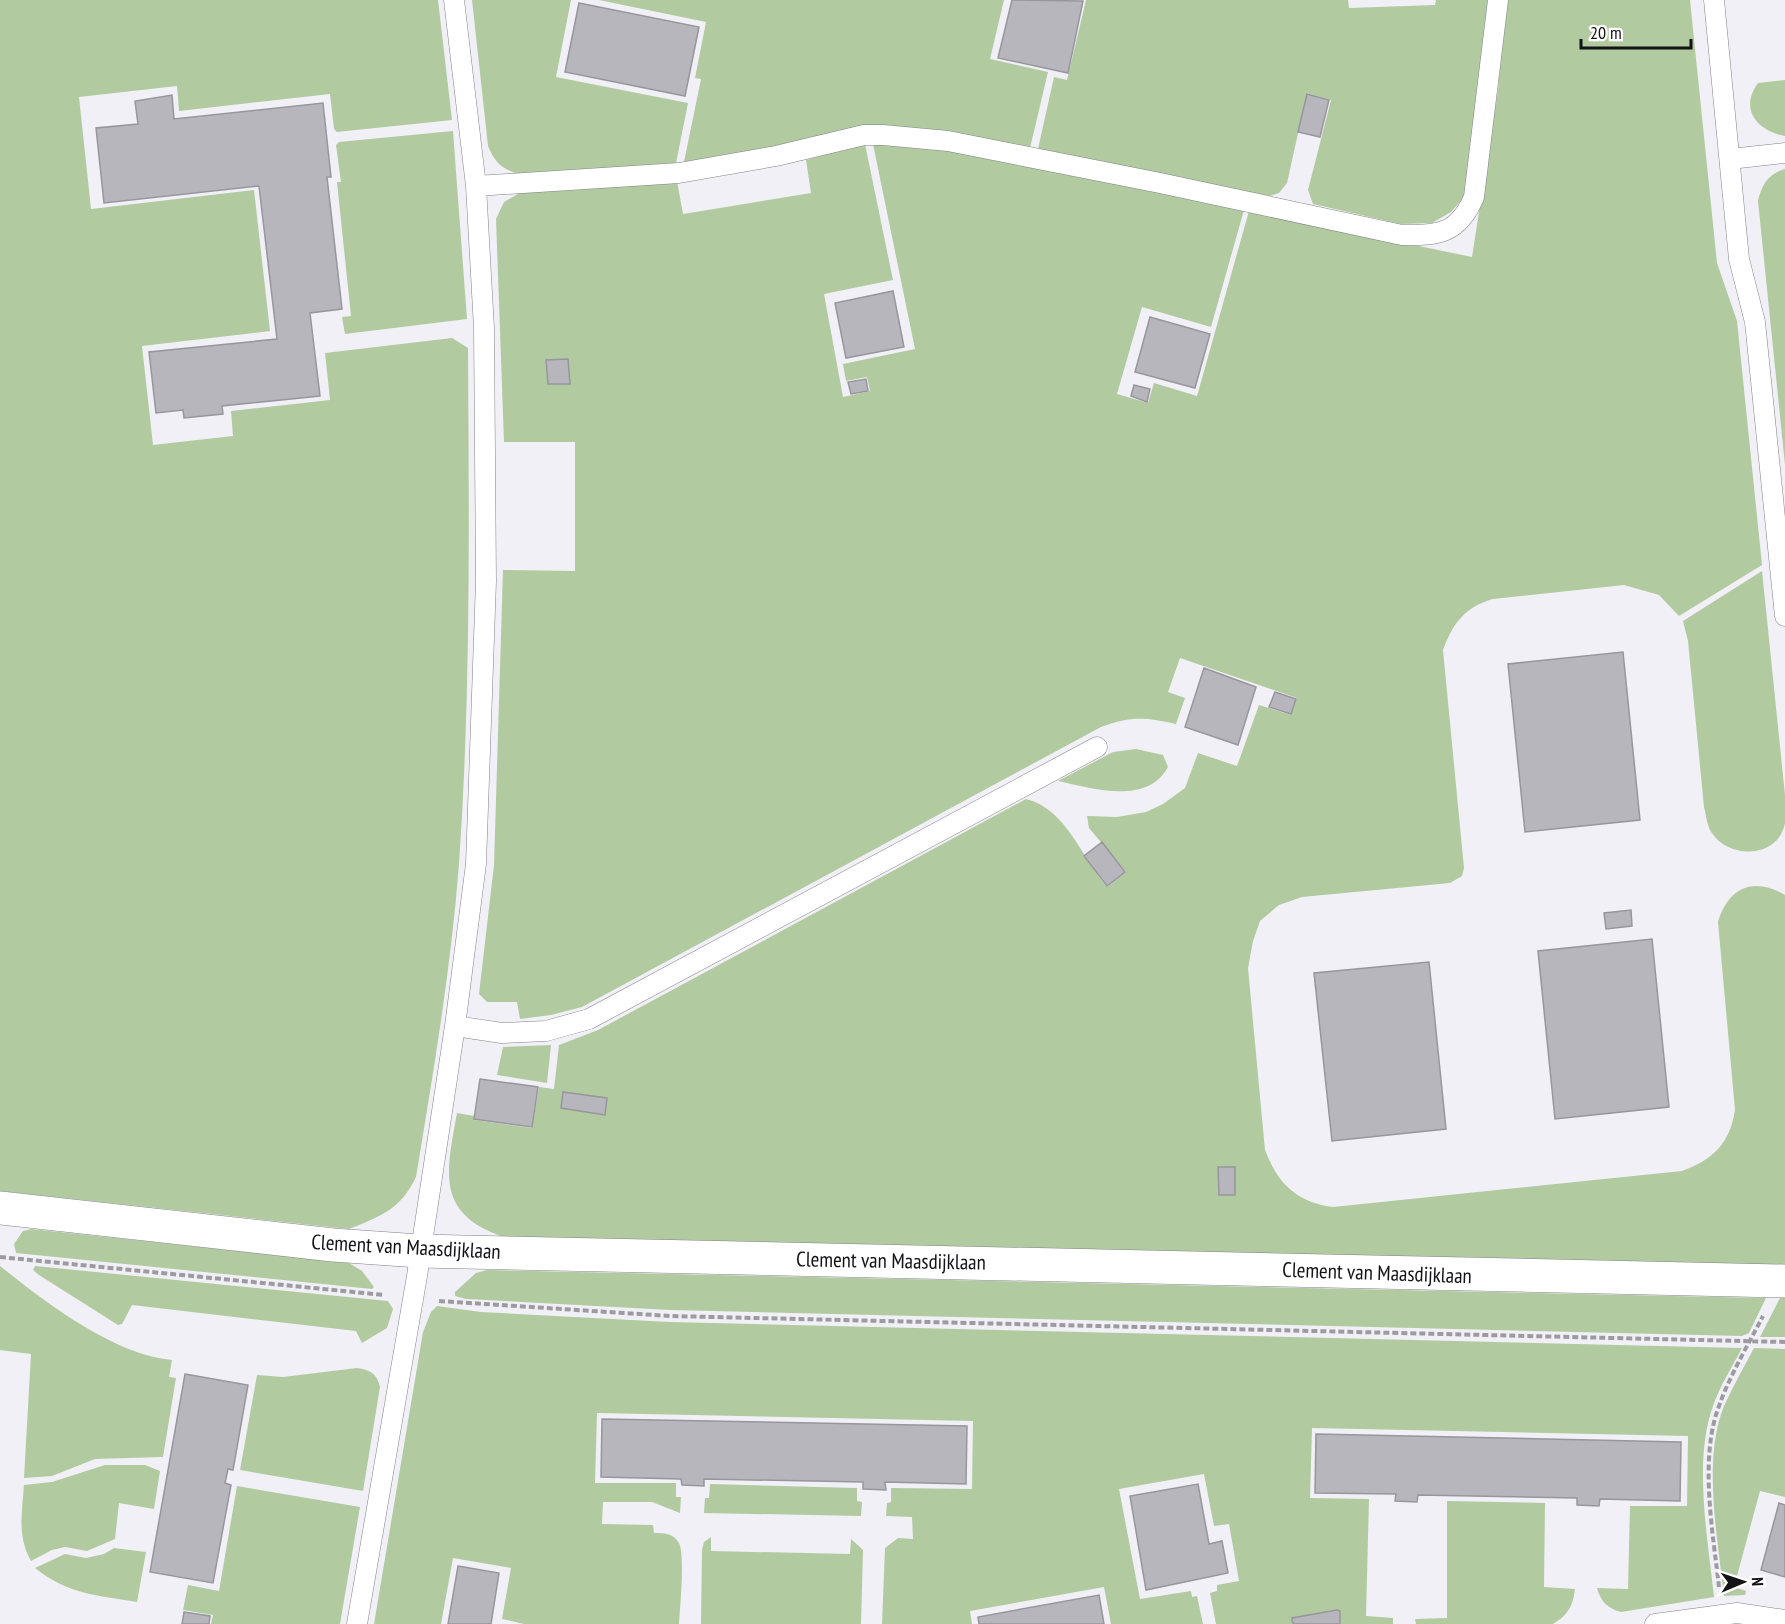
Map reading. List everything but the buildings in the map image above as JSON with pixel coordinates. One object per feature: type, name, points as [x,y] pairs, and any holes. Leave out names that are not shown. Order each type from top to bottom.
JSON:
[{"type":"street","name":"Clement van Maasdijklaan","points":[[0,1208],[333,1245],[419,1251],[1782,1281]]},
{"type":"lane","points":[[357,1624],[414,1298],[419,1251],[455,1026],[476,864],[484,651],[486,431],[484,328],[476,186],[454,0]]},
{"type":"lane","points":[[476,186],[679,173],[776,156],[864,135],[883,135],[948,141],[1171,185],[1402,236],[1432,236],[1452,227],[1466,216],[1474,197],[1498,0]]},
{"type":"lane","points":[[1714,0],[1739,259],[1755,322],[1781,548],[1785,616]]},
{"type":"lane","points":[[1730,159],[1785,153]]},
{"type":"lane","points":[[455,1026],[502,1033],[546,1032],[589,1020],[1097,747]]},
{"type":"lane","points":[[1655,1624],[1737,1613],[1785,1620]]},
{"type":"path","points":[[0,1257],[482,1306],[670,1316],[1785,1342]]},
{"type":"path","points":[[1722,1614],[1708,1491],[1713,1429],[1719,1406],[1782,1281]]},
{"type":"green space","points":[[0,0],[438,0],[452,120],[337,132],[334,129],[330,94],[179,111],[177,86],[79,97],[91,209],[254,190],[270,331],[142,346],[153,445],[233,436],[231,411],[330,400],[325,353],[452,338],[468,348],[466,735],[456,903],[446,982],[416,1177],[396,1205],[380,1216],[349,1229],[0,1191]]},
{"type":"green space","points":[[472,0],[571,0],[556,77],[688,103],[676,163],[519,174],[500,164],[493,157],[488,146]]},
{"type":"green space","points":[[599,0],[1004,0],[990,59],[1048,72],[1030,148],[950,132],[883,125],[863,126],[775,147],[684,162],[701,79],[695,78],[706,22]]},
{"type":"green space","points":[[1086,0],[1348,0],[1349,8],[1435,5],[1436,0],[1488,0],[1480,88],[1465,196],[1451,212],[1432,223],[1401,224],[1313,204],[1308,190],[1331,100],[1307,93],[1287,183],[1279,193],[1270,196],[1038,149],[1054,77],[1067,80]]},
{"type":"green space","points":[[1506,0],[1690,0],[1717,263],[1737,321],[1762,565],[1679,616],[1659,595],[1624,585],[1493,599],[1483,602],[1461,617],[1443,650],[1464,868],[1462,876],[1450,883],[1302,897],[1279,905],[1260,921],[1253,941],[1248,968],[1265,1150],[1276,1173],[1290,1189],[1309,1201],[1333,1207],[1682,1171],[1693,1167],[1711,1156],[1724,1141],[1733,1122],[1735,1110],[1718,922],[1722,910],[1735,894],[1752,886],[1762,886],[1785,895],[1785,1265],[507,1238],[484,1229],[467,1217],[457,1204],[451,1190],[449,1173],[457,1113],[474,1116],[474,1120],[532,1128],[539,1087],[554,1089],[559,1045],[598,1030],[1026,799],[1052,813],[1063,824],[1107,887],[1126,872],[1089,828],[1087,816],[1117,817],[1146,812],[1163,804],[1185,788],[1198,753],[1237,766],[1259,705],[1291,715],[1297,698],[1180,658],[1168,692],[1185,698],[1176,724],[1138,719],[1101,727],[582,1007],[551,1015],[520,1019],[517,1002],[487,1002],[479,994],[494,865],[503,570],[575,571],[575,442],[504,442],[496,219],[504,202],[521,192],[677,181],[683,214],[811,193],[806,160],[865,144],[893,280],[824,294],[843,397],[870,391],[867,377],[846,381],[843,364],[915,349],[873,144],[946,150],[1244,210],[1211,327],[1142,307],[1117,394],[1148,403],[1154,383],[1197,396],[1249,211],[1472,257],[1498,90]]},
{"type":"green space","points":[[1785,80],[1785,136],[1759,124],[1751,110],[1750,102],[1758,83]]},
{"type":"green space","points":[[453,131],[467,319],[345,334],[342,317],[351,316],[337,182],[341,182],[336,145],[339,142]]},
{"type":"green space","points":[[1785,169],[1785,465],[1758,201],[1767,180]]},
{"type":"green space","points":[[1762,571],[1785,795],[1785,823],[1781,835],[1764,849],[1741,851],[1720,842],[1710,830],[1707,820],[1688,641],[1683,621]]},
{"type":"green space","points":[[1136,749],[1163,755],[1168,767],[1159,779],[1147,787],[1133,790],[1102,790],[1058,781],[1113,752]]},
{"type":"green space","points":[[551,1045],[547,1083],[497,1075],[503,1047]]},
{"type":"green space","points":[[31,1229],[349,1263],[362,1271],[374,1287],[372,1289],[16,1253],[14,1244],[23,1231]]},
{"type":"green space","points":[[0,1266],[59,1310],[104,1338],[150,1356],[172,1360],[169,1377],[176,1378],[163,1457],[95,1459],[52,1476],[24,1478],[31,1354],[0,1350]]},
{"type":"green space","points":[[35,1266],[388,1301],[393,1309],[387,1328],[362,1343],[356,1331],[132,1305],[122,1324],[118,1325],[39,1275],[33,1270]]},
{"type":"green space","points":[[487,1270],[1766,1298],[1749,1333],[1742,1336],[670,1310],[466,1299],[455,1296],[455,1292],[476,1273]]},
{"type":"green space","points":[[1780,1298],[1785,1298],[1785,1337],[1760,1337]]},
{"type":"green space","points":[[437,1306],[481,1312],[669,1322],[1742,1348],[1713,1406],[1704,1451],[1704,1500],[1714,1597],[1621,1612],[1605,1604],[1597,1588],[1628,1589],[1630,1506],[1687,1506],[1688,1436],[1312,1428],[1310,1498],[1369,1499],[1366,1616],[1393,1618],[1393,1624],[1216,1624],[1210,1593],[1217,1591],[1217,1585],[1239,1581],[1229,1524],[1214,1526],[1204,1474],[1119,1489],[1140,1599],[1191,1591],[1192,1597],[1197,1596],[1203,1624],[1111,1624],[1104,1587],[970,1611],[972,1624],[882,1624],[885,1548],[898,1538],[913,1539],[912,1517],[886,1516],[887,1503],[891,1502],[891,1488],[972,1489],[973,1421],[597,1413],[595,1483],[676,1483],[676,1497],[681,1497],[680,1513],[652,1502],[603,1502],[602,1524],[653,1525],[654,1533],[668,1534],[677,1540],[682,1558],[679,1624],[524,1624],[502,1619],[511,1568],[453,1558],[441,1624],[374,1624],[423,1332],[431,1312]]},
{"type":"green space","points":[[1754,1348],[1785,1349],[1785,1497],[1760,1491],[1734,1587],[1746,1591],[1745,1595],[1724,1596],[1714,1500],[1714,1450],[1717,1427],[1724,1406]]},
{"type":"green space","points":[[357,1368],[373,1373],[380,1387],[363,1491],[240,1470],[257,1375],[283,1377]]},
{"type":"green space","points":[[105,1465],[145,1465],[160,1471],[154,1509],[119,1503],[115,1539],[87,1551],[65,1547],[52,1550],[31,1561],[22,1533],[24,1485],[52,1482]]},
{"type":"green space","points":[[710,1484],[857,1488],[857,1501],[862,1502],[861,1516],[704,1513],[705,1498],[709,1498]]},
{"type":"green space","points":[[237,1486],[360,1507],[340,1624],[211,1624],[213,1615],[183,1610],[188,1585],[219,1591]]},
{"type":"green space","points":[[1447,1501],[1545,1503],[1544,1587],[1575,1589],[1573,1600],[1566,1613],[1553,1624],[1416,1624],[1415,1619],[1447,1618]]},
{"type":"green space","points":[[711,1537],[711,1551],[850,1554],[851,1539],[863,1550],[861,1624],[701,1624],[702,1550],[704,1542]]},
{"type":"green space","points":[[114,1548],[146,1552],[137,1602],[72,1589],[35,1568],[65,1554],[86,1558],[104,1554]]}]
